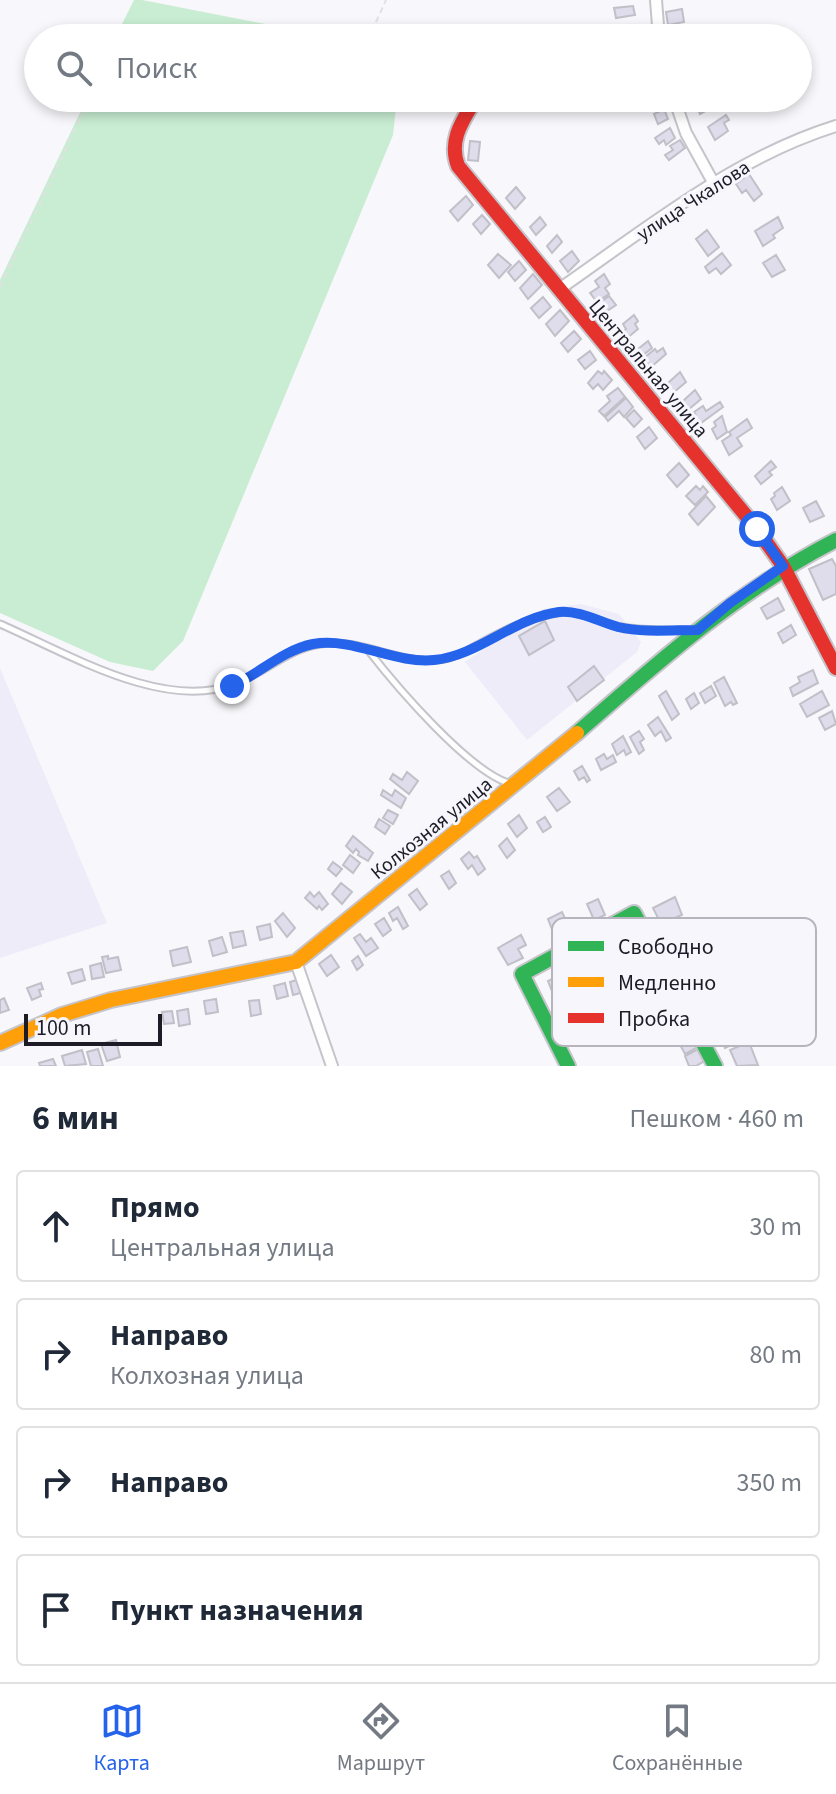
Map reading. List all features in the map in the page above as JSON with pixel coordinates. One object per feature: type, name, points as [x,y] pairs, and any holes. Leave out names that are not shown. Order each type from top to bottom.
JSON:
[{"type":"street","points":[[656,0],[658,24]]},
{"type":"street","name":"Центральная улица","points":[[467,112],[461,122],[454,159],[558,290],[757,529],[783,566],[836,668]]},
{"type":"street","points":[[679,112],[686,133],[713,182]]},
{"type":"street","name":"улица Чкалова","points":[[558,290],[713,182],[798,138],[836,126]]},
{"type":"street","name":"Колхозная улица","points":[[0,1043],[51,1020],[125,996],[254,974],[296,962],[516,785],[730,603],[783,566],[836,540]]},
{"type":"street","points":[[552,958],[522,974],[552,1034]]},
{"type":"street","points":[[296,962],[332,1066]]},
{"type":"street","points":[[558,1046],[568,1066]]},
{"type":"street","points":[[704,1046],[715,1066]]},
{"type":"lane","points":[[0,624],[120,676],[176,691],[208,692],[232,686],[312,644],[337,643],[431,661],[453,657],[521,622],[560,612],[620,627],[698,630]]},
{"type":"lane","points":[[368,649],[454,745],[502,781],[516,785]]},
{"type":"path","points":[[375,24],[386,0]]},
{"type":"path","points":[[0,287],[83,112]]},
{"type":"shaded area","points":[[581,604],[619,614],[641,642],[637,652],[527,740],[465,662],[543,609]]},
{"type":"shaded area","points":[[0,668],[107,923],[0,958]]},
{"type":"green space","points":[[134,0],[142,0],[265,24],[122,24]]},
{"type":"green space","points":[[80,112],[395,112],[393,135],[183,641],[153,671],[110,662],[0,613],[0,280]]},
{"type":"building","points":[[633,6],[635,15],[616,18],[614,8]]},
{"type":"building","points":[[682,9],[684,22],[668,24],[666,12]]},
{"type":"building","points":[[665,112],[668,119],[658,124],[654,114]]},
{"type":"building","points":[[726,115],[729,120],[724,123],[728,131],[715,140],[708,127]]},
{"type":"building","points":[[670,128],[675,138],[666,145],[664,140],[659,144],[655,138]]},
{"type":"building","points":[[680,140],[685,148],[669,160],[665,155],[673,150],[670,146]]},
{"type":"building","points":[[470,141],[480,142],[478,161],[468,160]]},
{"type":"building","points":[[749,174],[762,194],[754,201],[746,190],[742,193],[736,184]]},
{"type":"building","points":[[516,187],[525,198],[515,209],[506,198]]},
{"type":"building","points":[[466,196],[473,205],[458,221],[450,211]]},
{"type":"building","points":[[482,215],[490,224],[481,234],[473,224]]},
{"type":"building","points":[[540,217],[546,225],[536,235],[530,227]]},
{"type":"building","points":[[778,217],[783,228],[763,246],[755,231]]},
{"type":"building","points":[[707,230],[719,247],[708,256],[696,239]]},
{"type":"building","points":[[557,235],[562,242],[552,253],[547,246]]},
{"type":"building","points":[[572,251],[579,261],[568,272],[560,261]]},
{"type":"building","points":[[722,253],[731,265],[721,274],[716,268],[709,273],[705,267]]},
{"type":"building","points":[[498,254],[511,265],[499,278],[488,265]]},
{"type":"building","points":[[776,255],[785,270],[772,277],[763,263]]},
{"type":"building","points":[[519,261],[526,270],[515,281],[508,272]]},
{"type":"building","points":[[533,274],[542,285],[528,299],[520,288]]},
{"type":"building","points":[[604,274],[610,284],[605,288],[609,294],[597,302],[590,293],[599,287],[595,281]]},
{"type":"building","points":[[609,296],[616,305],[604,313],[598,304]]},
{"type":"building","points":[[543,297],[551,307],[539,318],[531,308]]},
{"type":"building","points":[[560,310],[569,321],[555,336],[546,324]]},
{"type":"building","points":[[634,315],[638,329],[626,339],[623,324]]},
{"type":"building","points":[[574,331],[581,339],[568,352],[561,343]]},
{"type":"building","points":[[648,341],[652,348],[642,356],[638,349]]},
{"type":"building","points":[[663,348],[666,354],[650,368],[644,358],[655,349],[657,352]]},
{"type":"building","points":[[590,351],[596,360],[585,369],[578,360]]},
{"type":"building","points":[[598,371],[602,374],[604,371],[612,380],[603,390],[598,384],[593,389],[588,383]]},
{"type":"building","points":[[680,372],[686,382],[673,393],[667,384]]},
{"type":"building","points":[[618,388],[625,397],[604,416],[599,411],[610,401],[607,396]]},
{"type":"building","points":[[695,390],[701,399],[688,410],[683,401]]},
{"type":"building","points":[[626,398],[633,407],[624,417],[619,411],[608,421],[605,417]]},
{"type":"building","points":[[720,402],[723,407],[697,426],[694,412],[703,406],[706,411]]},
{"type":"building","points":[[634,410],[642,419],[634,427],[626,418]]},
{"type":"building","points":[[722,416],[727,432],[717,439],[712,429],[716,426],[714,422]]},
{"type":"building","points":[[747,419],[752,428],[737,438],[742,446],[729,455],[722,441]]},
{"type":"building","points":[[649,427],[657,438],[645,449],[637,437]]},
{"type":"building","points":[[771,461],[776,467],[761,484],[755,476]]},
{"type":"building","points":[[679,463],[689,475],[677,487],[667,475]]},
{"type":"building","points":[[696,486],[700,490],[703,486],[708,492],[695,505],[686,496]]},
{"type":"building","points":[[782,487],[790,501],[777,510],[771,499]]},
{"type":"building","points":[[706,496],[715,507],[698,525],[689,514]]},
{"type":"building","points":[[816,501],[824,516],[810,522],[803,508]]},
{"type":"building","points":[[832,559],[836,566],[836,594],[823,600],[809,569]]},
{"type":"building","points":[[778,598],[784,610],[767,619],[761,608]]},
{"type":"building","points":[[545,621],[554,640],[529,655],[519,636]]},
{"type":"building","points":[[791,625],[796,635],[783,643],[778,633]]},
{"type":"building","points":[[594,666],[604,680],[577,701],[568,687]]},
{"type":"building","points":[[813,670],[818,683],[793,696],[790,688],[800,682],[798,677]]},
{"type":"building","points":[[724,677],[737,703],[733,705],[731,702],[725,706],[714,683]]},
{"type":"building","points":[[711,686],[716,696],[705,703],[700,693]]},
{"type":"building","points":[[666,691],[679,714],[672,720],[659,696]]},
{"type":"building","points":[[822,691],[829,705],[807,717],[800,704]]},
{"type":"building","points":[[694,693],[699,703],[691,709],[686,699]]},
{"type":"building","points":[[832,711],[836,724],[825,730],[819,718]]},
{"type":"building","points":[[658,717],[671,738],[666,741],[661,731],[655,736],[648,725]]},
{"type":"building","points":[[639,731],[644,739],[640,742],[644,750],[639,754],[630,737]]},
{"type":"building","points":[[623,736],[631,752],[626,755],[624,750],[617,755],[612,744]]},
{"type":"building","points":[[604,754],[607,759],[613,755],[616,762],[601,770],[596,759]]},
{"type":"building","points":[[582,766],[590,780],[587,782],[584,777],[579,780],[574,771]]},
{"type":"building","points":[[407,772],[418,781],[409,794],[390,779],[393,774],[402,780]]},
{"type":"building","points":[[559,788],[570,802],[557,811],[547,797]]},
{"type":"building","points":[[383,790],[392,796],[395,790],[406,798],[401,808],[381,795]]},
{"type":"building","points":[[388,810],[398,815],[393,824],[383,818]]},
{"type":"building","points":[[519,815],[527,828],[517,837],[508,824]]},
{"type":"building","points":[[545,817],[551,827],[543,832],[537,822]]},
{"type":"building","points":[[379,819],[390,826],[385,834],[375,827]]},
{"type":"building","points":[[353,836],[373,853],[368,861],[358,855],[356,849],[353,853],[346,846]]},
{"type":"building","points":[[507,838],[515,850],[507,858],[499,846]]},
{"type":"building","points":[[469,852],[474,858],[477,856],[485,869],[478,875],[472,865],[468,869],[461,859]]},
{"type":"building","points":[[350,855],[360,863],[353,873],[343,865]]},
{"type":"building","points":[[333,862],[342,869],[336,876],[328,869]]},
{"type":"building","points":[[449,871],[456,883],[449,889],[441,876]]},
{"type":"building","points":[[341,883],[352,892],[342,904],[332,894]]},
{"type":"building","points":[[417,889],[427,904],[420,910],[409,895]]},
{"type":"building","points":[[310,892],[314,897],[319,892],[328,904],[322,910],[305,898]]},
{"type":"building","points":[[675,897],[682,915],[658,918],[653,908]]},
{"type":"building","points":[[598,899],[605,915],[593,918],[587,904]]},
{"type":"building","points":[[398,907],[408,926],[403,929],[397,918],[393,921],[389,913]]},
{"type":"building","points":[[562,912],[565,918],[552,918],[552,929],[548,919]]},
{"type":"building","points":[[283,913],[295,928],[287,937],[275,921]]},
{"type":"building","points":[[384,918],[391,930],[383,936],[375,924]]},
{"type":"building","points":[[270,924],[272,937],[260,940],[257,927]]},
{"type":"building","points":[[243,931],[246,945],[233,948],[230,933]]},
{"type":"building","points":[[360,934],[366,942],[371,938],[378,948],[366,956],[354,938]]},
{"type":"building","points":[[521,935],[526,945],[518,949],[523,958],[508,965],[498,948]]},
{"type":"building","points":[[222,937],[227,952],[213,956],[209,941]]},
{"type":"building","points":[[187,947],[191,962],[173,966],[170,951]]},
{"type":"building","points":[[331,955],[339,967],[327,976],[319,964]]},
{"type":"building","points":[[108,956],[108,959],[118,957],[121,970],[106,973],[102,957]]},
{"type":"building","points":[[358,956],[363,965],[357,970],[352,961]]},
{"type":"building","points":[[101,963],[104,977],[92,979],[90,966]]},
{"type":"building","points":[[82,969],[85,980],[72,984],[68,973]]},
{"type":"building","points":[[300,979],[304,992],[293,995],[290,982]]},
{"type":"building","points":[[41,983],[41,996],[32,1000],[27,988]]},
{"type":"building","points":[[285,983],[288,996],[277,999],[274,986]]},
{"type":"building","points":[[4,998],[9,1010],[0,1013],[0,1000]]},
{"type":"building","points":[[216,999],[218,1012],[206,1014],[204,1001]]},
{"type":"building","points":[[259,1000],[261,1014],[251,1016],[249,1001]]},
{"type":"building","points":[[188,1009],[190,1024],[179,1026],[177,1011]]},
{"type":"building","points":[[172,1011],[174,1023],[164,1024],[162,1012]]},
{"type":"building","points":[[116,1040],[120,1057],[107,1061],[101,1044]]},
{"type":"building","points":[[681,1046],[699,1046],[685,1054]]},
{"type":"building","points":[[751,1046],[758,1065],[737,1066],[730,1050]]},
{"type":"building","points":[[700,1048],[706,1060],[689,1066],[685,1056]]},
{"type":"building","points":[[98,1049],[103,1066],[91,1066],[87,1052]]},
{"type":"building","points":[[82,1050],[86,1064],[65,1066],[62,1056]]},
{"type":"building","points":[[53,1059],[56,1066],[40,1066],[39,1063]]},
{"type":"traffic: fast","points":[[577,733],[669,653],[733,604],[836,540]]},
{"type":"traffic: fast","points":[[625,918],[634,913],[637,918]]},
{"type":"traffic: fast","points":[[552,958],[522,974],[552,1034]]},
{"type":"traffic: fast","points":[[558,1046],[568,1066]]},
{"type":"traffic: fast","points":[[704,1046],[715,1066]]},
{"type":"traffic: slow","points":[[0,1043],[62,1015],[111,1000],[296,962],[577,733]]},
{"type":"traffic: jam","points":[[468,112],[456,139],[458,166],[757,529],[783,566],[836,668]]},
{"type":"route","points":[[232,686],[312,644],[337,643],[431,661],[453,657],[521,622],[560,612],[620,627],[698,630],[783,566],[757,529]]}]
